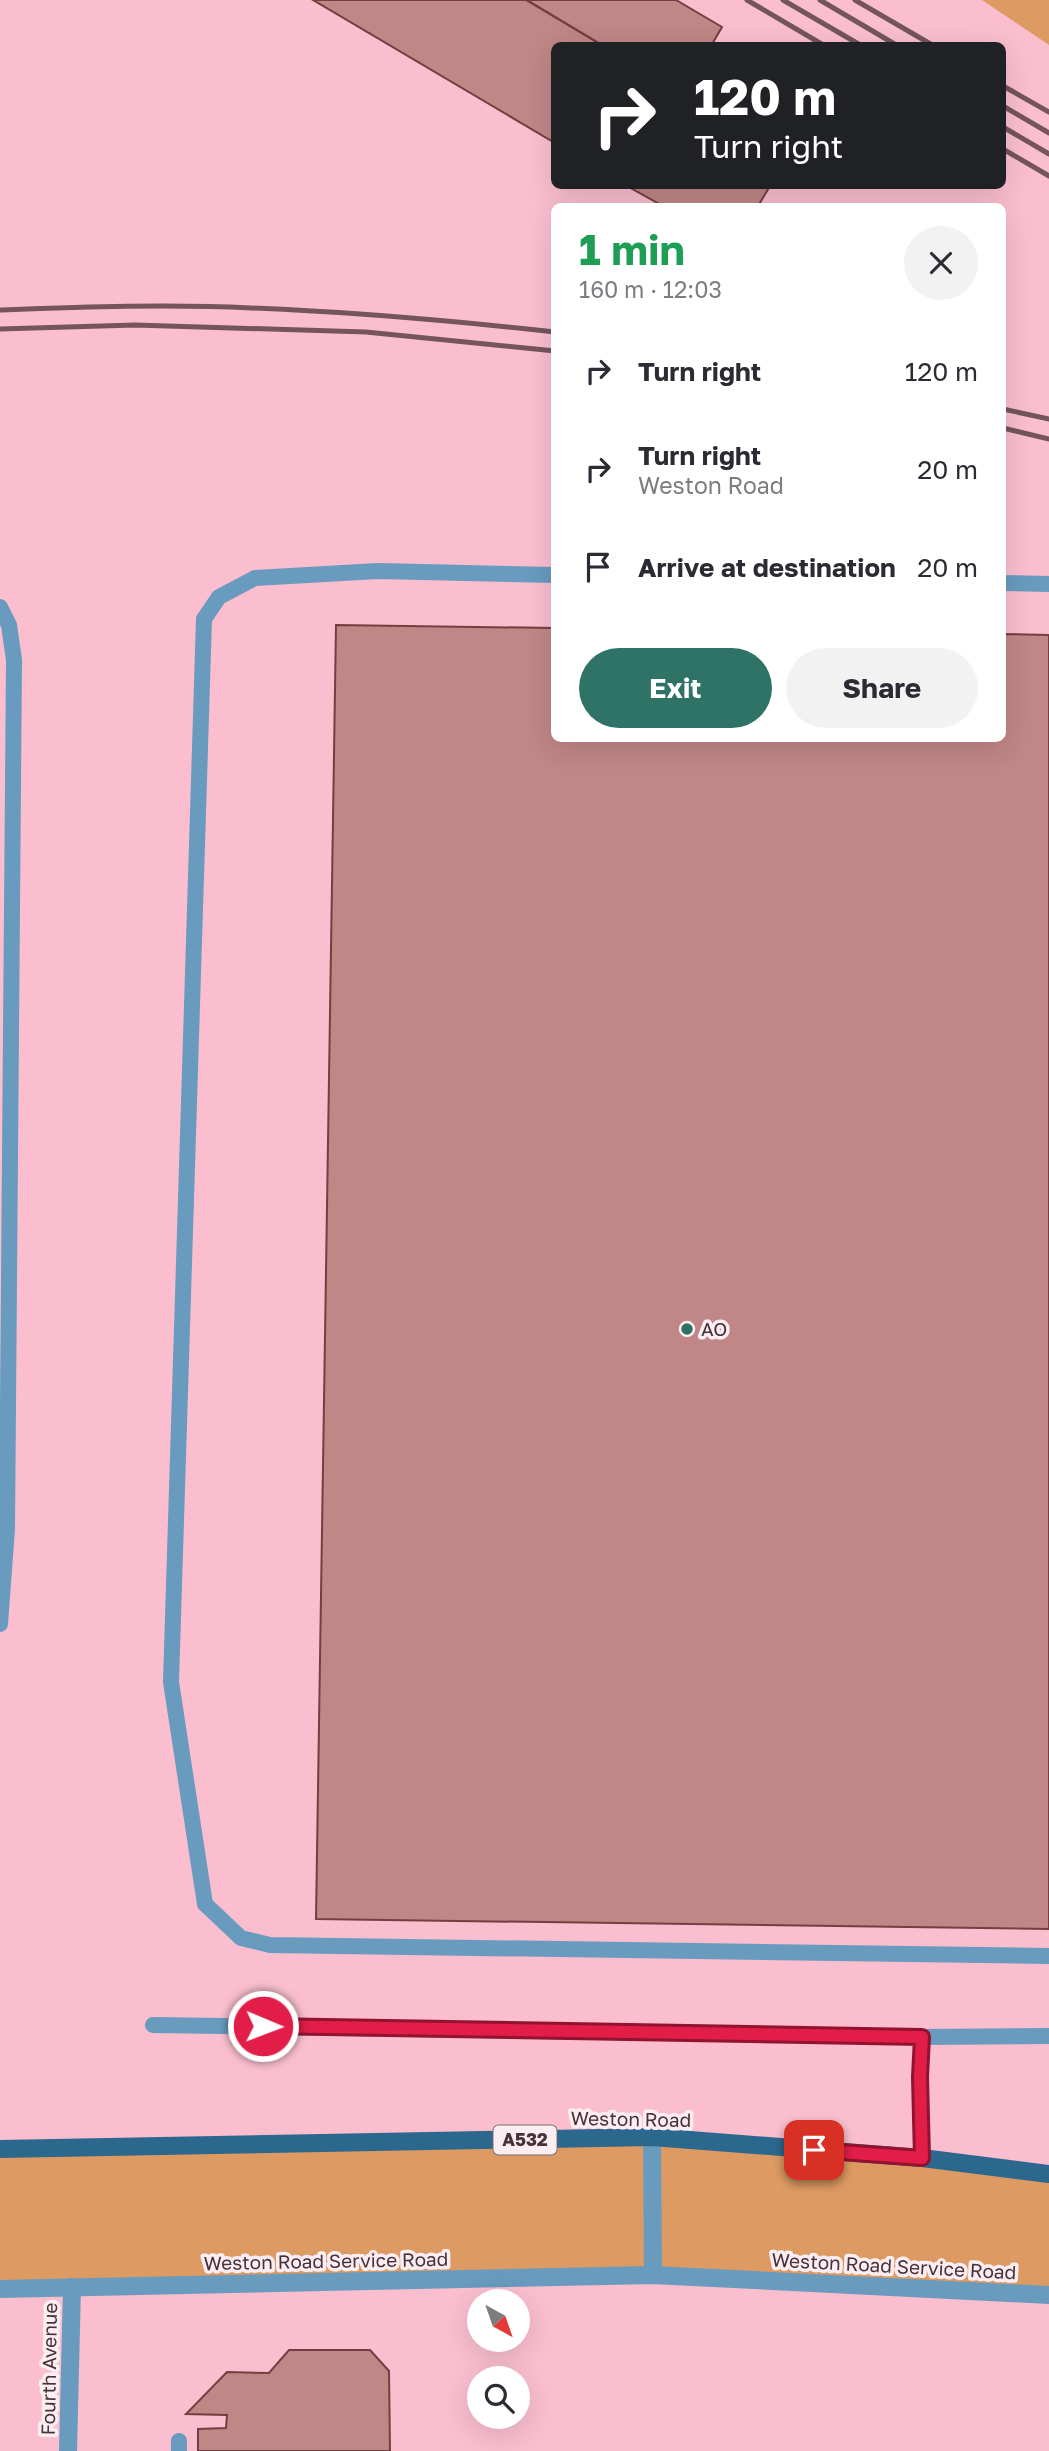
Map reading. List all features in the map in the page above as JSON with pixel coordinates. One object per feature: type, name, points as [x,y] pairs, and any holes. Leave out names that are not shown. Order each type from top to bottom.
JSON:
[{"type":"main road","name":"Weston Road","points":[[0,2149],[652,2137],[922,2158],[1049,2175]]},
{"type":"street","points":[[652,2137],[653,2275]]},
{"type":"street","name":"Weston Road Service Road","points":[[0,2289],[653,2275],[1049,2295]]},
{"type":"street","name":"Fourth Avenue","points":[[68,2451],[72,2287]]},
{"type":"lane","points":[[551,575],[378,571],[255,578],[219,597],[204,619],[171,1682],[205,1904],[241,1938],[270,1945],[1049,1956]]},
{"type":"lane","points":[[1006,583],[1049,584]]},
{"type":"lane","points":[[0,607],[9,625],[14,660],[7,1529],[0,1623]]},
{"type":"lane","points":[[153,2025],[922,2037],[1049,2036]]},
{"type":"lane","points":[[922,2037],[922,2158]]},
{"type":"shaded area","points":[[982,0],[1049,0],[1049,45]]},
{"type":"shaded area","points":[[652,2137],[1049,2174],[1049,2295],[653,2275],[0,2292],[0,2149]]},
{"type":"building","points":[[313,0],[526,0],[596,42],[551,42],[551,141]]},
{"type":"building","points":[[527,0],[676,0],[722,27],[713,42],[597,42]]},
{"type":"building","points":[[632,189],[768,189],[760,203],[658,203]]},
{"type":"building","name":"AO","points":[[336,625],[551,628],[551,742],[1006,742],[1006,634],[1049,635],[1049,1929],[316,1919]]},
{"type":"building","points":[[289,2350],[370,2350],[389,2371],[390,2451],[198,2451],[198,2429],[226,2428],[227,2415],[186,2414],[227,2372],[269,2373]]},
{"type":"railway","points":[[747,0],[818,42]]},
{"type":"railway","points":[[783,0],[855,42]]},
{"type":"railway","points":[[820,0],[891,42]]},
{"type":"railway","points":[[855,0],[927,42]]},
{"type":"railway","points":[[1006,88],[1049,112]]},
{"type":"railway","points":[[1006,108],[1049,133]]},
{"type":"railway","points":[[1006,129],[1049,154]]},
{"type":"railway","points":[[1006,151],[1049,176]]},
{"type":"railway","points":[[0,310],[157,306],[251,308],[403,317],[551,332]]},
{"type":"railway","points":[[0,329],[135,325],[366,332],[551,351]]},
{"type":"railway","points":[[1006,410],[1049,419]]},
{"type":"railway","points":[[1006,429],[1049,439]]},
{"type":"place","name":"AO","points":[[687,1329]]},
{"type":"route","points":[[263,2026],[922,2037],[922,2158],[814,2150]]}]
